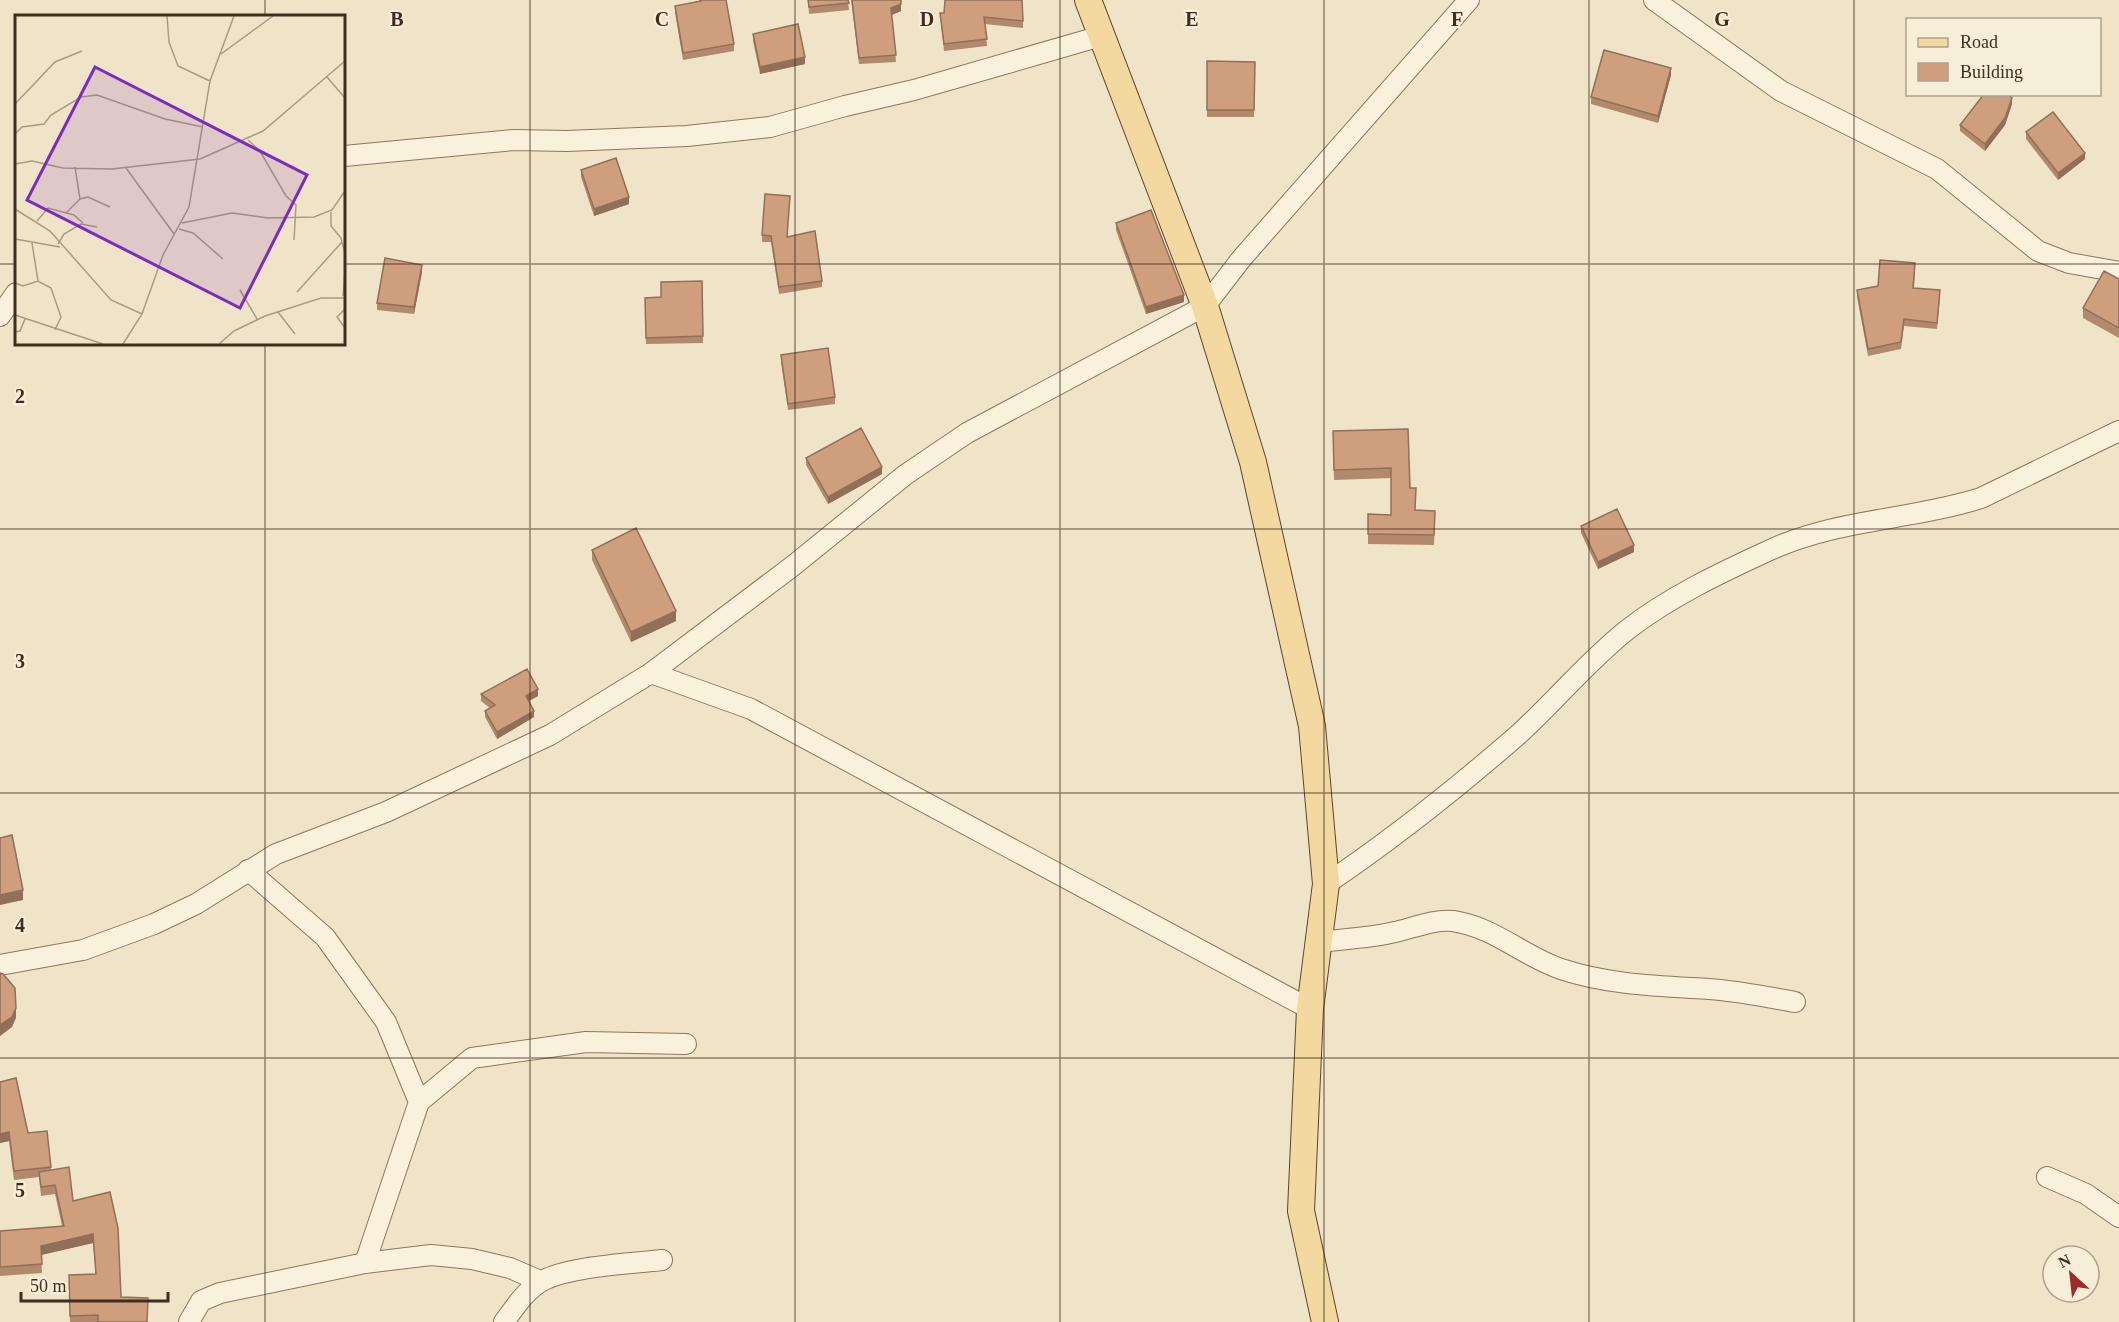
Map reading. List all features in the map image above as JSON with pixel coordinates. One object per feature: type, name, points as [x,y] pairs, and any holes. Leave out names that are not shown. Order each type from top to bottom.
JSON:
[{"type":"main road","points":[[1088,0],[1205,306],[1253,462],[1312,726],[1326,884],[1310,1009],[1300,1211],[1325,1322]]},
{"type":"street","points":[[0,965],[83,950],[154,924],[196,904],[276,854],[386,812],[550,735],[651,673],[794,565],[905,475],[967,433],[1205,306],[1242,258],[1469,0]]},
{"type":"street","points":[[1654,0],[1781,92],[1937,169],[2038,252],[2069,263],[2119,272]]},
{"type":"street","points":[[345,156],[514,140],[567,141],[687,136],[770,127],[914,90],[1101,36]]},
{"type":"street","points":[[0,316],[15,294]]},
{"type":"street","points":[[1326,884],[1366,857],[1484,764],[1521,732],[1629,628],[1672,602],[1773,549],[1812,535],[1868,521],[1959,505],[1981,498],[2119,431]]},
{"type":"street","points":[[651,673],[751,709],[1310,1009]]},
{"type":"street","points":[[248,870],[325,937],[386,1022],[419,1102]]},
{"type":"street","points":[[1318,942],[1393,933],[1422,924],[1451,921],[1492,932],[1536,958],[1560,969],[1652,987],[1712,989],[1795,1002]]},
{"type":"street","points":[[365,1263],[419,1102],[472,1058],[586,1042],[686,1044]]},
{"type":"street","points":[[2047,1177],[2086,1194],[2119,1217]]},
{"type":"street","points":[[189,1322],[201,1300],[220,1293],[365,1263],[431,1255],[510,1269],[540,1281]]},
{"type":"street","points":[[504,1322],[523,1297],[540,1281],[558,1274],[662,1260]]},
{"type":"building","points":[[700,0],[726,0],[734,44],[683,53],[675,6]]},
{"type":"building","points":[[808,0],[848,0],[849,3],[809,7]]},
{"type":"building","points":[[852,0],[901,0],[901,4],[891,8],[896,55],[859,58]]},
{"type":"building","points":[[945,0],[1022,0],[1023,21],[984,17],[987,39],[944,44],[940,13],[944,13]]},
{"type":"building","points":[[798,24],[805,57],[760,67],[753,34]]},
{"type":"building","points":[[1604,50],[1671,68],[1658,116],[1591,97]]},
{"type":"building","points":[[1207,61],[1255,62],[1254,110],[1207,110]]},
{"type":"building","points":[[1982,96],[2010,96],[2012,98],[2005,118],[1985,144],[1960,125]]},
{"type":"building","points":[[2053,112],[2085,153],[2058,173],[2026,132]]},
{"type":"building","points":[[616,158],[629,197],[594,209],[581,170]]},
{"type":"building","points":[[765,194],[790,196],[787,237],[815,231],[822,281],[779,287],[771,236],[762,235]]},
{"type":"building","points":[[1151,210],[1184,295],[1146,307],[1116,223]]},
{"type":"building","points":[[385,258],[422,265],[414,307],[377,303]]},
{"type":"building","points":[[1880,260],[1915,263],[1913,288],[1940,290],[1937,323],[1904,319],[1901,342],[1868,349],[1857,290],[1878,286]]},
{"type":"building","points":[[2104,271],[2119,279],[2119,328],[2083,308]]},
{"type":"building","points":[[702,281],[703,336],[646,338],[645,298],[661,297],[661,282]]},
{"type":"building","points":[[828,348],[835,397],[788,404],[781,355]]},
{"type":"building","points":[[861,428],[882,467],[828,497],[806,458]]},
{"type":"building","points":[[1408,429],[1410,488],[1416,488],[1415,510],[1435,511],[1434,535],[1368,534],[1368,514],[1391,515],[1391,468],[1334,470],[1333,431]]},
{"type":"building","points":[[1617,509],[1634,545],[1598,562],[1581,526]]},
{"type":"building","points":[[636,528],[676,611],[631,632],[592,550]]},
{"type":"building","points":[[527,669],[538,689],[526,696],[534,711],[497,732],[485,711],[495,705],[481,694]]},
{"type":"building","points":[[12,835],[23,890],[0,895],[0,838]]},
{"type":"building","points":[[0,973],[15,988],[16,1008],[12,1017],[0,1025]]},
{"type":"building","points":[[16,1078],[28,1133],[47,1131],[51,1167],[14,1171],[9,1132],[0,1134],[0,1082]]},
{"type":"building","points":[[69,1167],[73,1201],[110,1192],[118,1228],[121,1297],[148,1298],[147,1322],[98,1322],[98,1315],[70,1316],[69,1275],[96,1274],[93,1234],[41,1246],[42,1264],[0,1267],[0,1231],[64,1226],[55,1185],[41,1187],[39,1172]]}]
